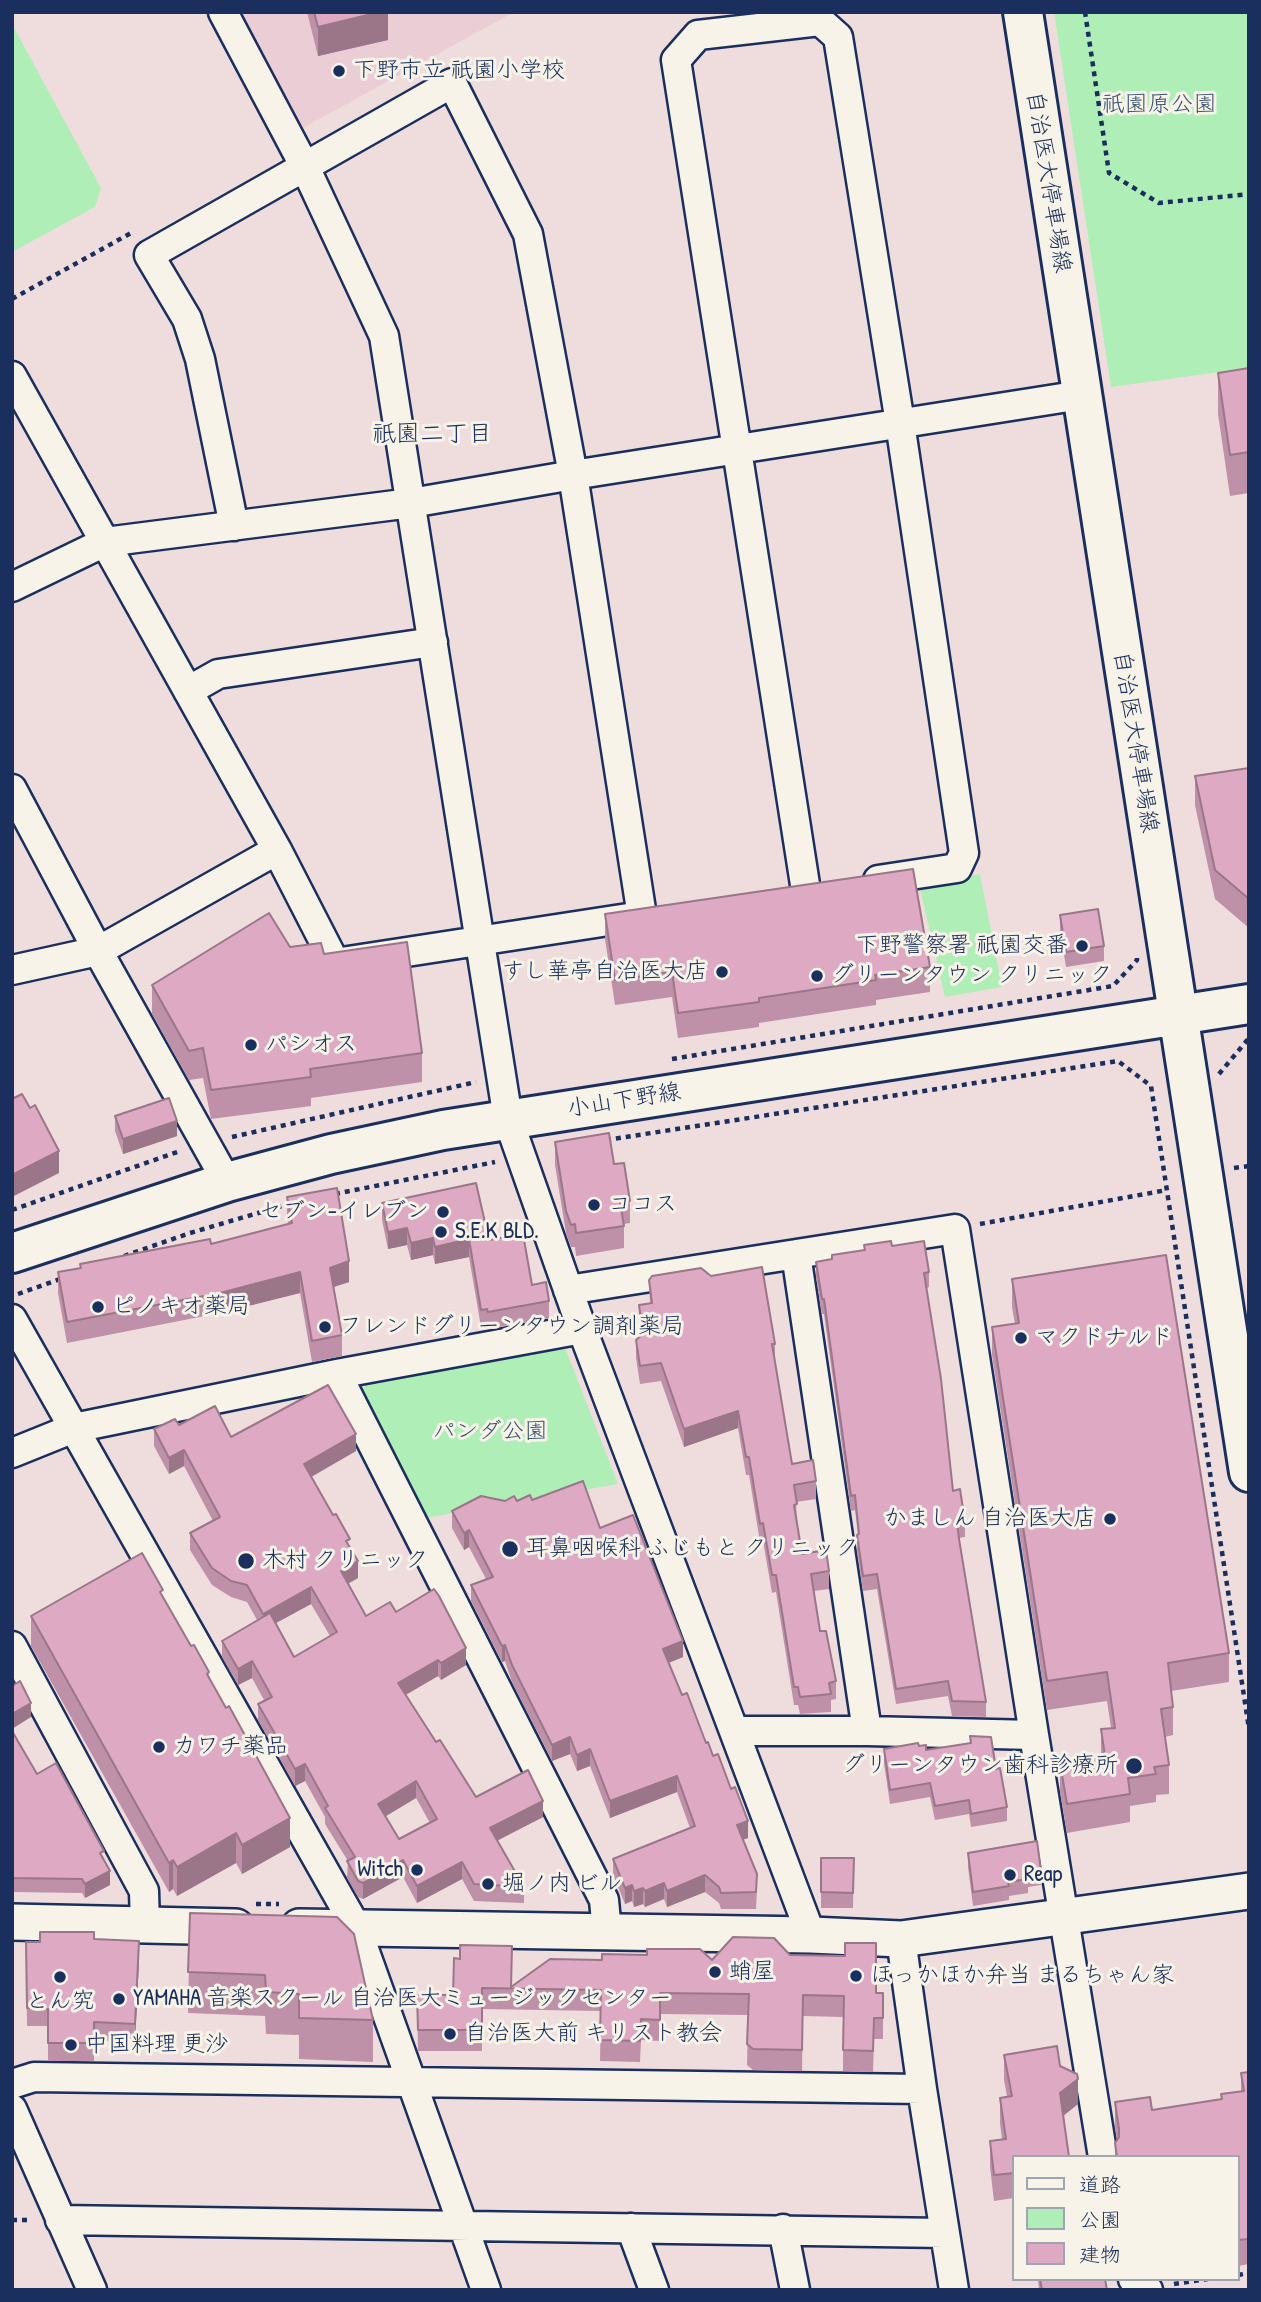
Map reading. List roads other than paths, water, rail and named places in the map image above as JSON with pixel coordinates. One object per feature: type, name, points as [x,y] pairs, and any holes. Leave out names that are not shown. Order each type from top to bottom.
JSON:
[{"type":"main road","name":"自治医大停車場線","points":[[1023,12],[1249,1472]]},
{"type":"main road","name":"小山下野線","points":[[12,1253],[227,1182],[331,1154],[505,1100],[1249,1004]]},
{"type":"street","points":[[223,12],[305,167],[384,336],[505,1100],[582,1329],[811,1935]]},
{"type":"street","points":[[820,21],[838,37],[900,423],[964,853],[957,868],[816,890],[735,449],[676,60],[698,35],[820,21]]},
{"type":"street","points":[[12,376],[277,850],[335,963],[656,914],[528,234],[452,83],[149,256],[187,319],[200,359],[234,526]]},
{"type":"street","points":[[12,587],[105,542],[411,503],[1081,395]]},
{"type":"street","points":[[188,691],[218,674],[433,642]]},
{"type":"street","points":[[12,789],[98,951],[227,1182]]},
{"type":"street","points":[[12,970],[98,951],[277,850]]},
{"type":"street","points":[[568,1290],[955,1229],[1103,2155]]},
{"type":"street","points":[[796,1254],[867,1731]]},
{"type":"street","points":[[12,1319],[356,1927],[486,2290]]},
{"type":"street","points":[[12,1453],[74,1428],[337,1374],[582,1329]]},
{"type":"street","points":[[337,1374],[604,1900],[607,1932]]},
{"type":"street","points":[[12,1646],[144,1891],[145,1926]]},
{"type":"street","points":[[734,1731],[1034,1735]]},
{"type":"street","points":[[12,1922],[811,1935],[901,1940],[1249,1891]]},
{"type":"street","points":[[901,1940],[954,2290]]},
{"type":"street","points":[[12,2084],[34,2077],[922,2089]]},
{"type":"street","points":[[12,2109],[92,2290]]},
{"type":"street","points":[[60,2220],[945,2233]]},
{"type":"street","points":[[631,2228],[654,2290]]},
{"type":"street","points":[[783,2230],[794,2290]]},
{"type":"street","points":[[1140,2281],[1161,2287]]},
{"type":"place","name":"下野市立 祇園小学校","points":[[339,71]]},
{"type":"place","name":"下野警察署 祇園交番","points":[[1082,946]]},
{"type":"place","name":"すし華亭自治医大店","points":[[722,972]]},
{"type":"place","name":"グリーンタウン クリニック","points":[[817,976]]},
{"type":"place","name":"パシオス","points":[[251,1045]]},
{"type":"place","name":"ココス","points":[[594,1205]]},
{"type":"place","name":"セブン-イレブン","points":[[443,1212]]},
{"type":"place","name":"S.E.K BLD.","points":[[441,1232]]},
{"type":"place","name":"ピノキオ薬局","points":[[98,1307]]},
{"type":"place","name":"フレンドグリーンタウン調剤薬局","points":[[325,1327]]},
{"type":"place","name":"マクドナルド","points":[[1021,1338]]},
{"type":"place","name":"かましん 自治医大店","points":[[1110,1519]]},
{"type":"place","name":"耳鼻咽喉科 ふじもと クリニック","points":[[510,1549]]},
{"type":"place","name":"木村 クリニック","points":[[246,1561]]},
{"type":"place","name":"カワチ薬品","points":[[159,1747]]},
{"type":"place","name":"グリーンタウン歯科診療所","points":[[1134,1766]]},
{"type":"place","name":"Witch","points":[[417,1870]]},
{"type":"place","name":"Reap","points":[[1010,1875]]},
{"type":"place","name":"堀ノ内 ビル","points":[[488,1884]]},
{"type":"place","name":"蛸屋","points":[[715,1972]]},
{"type":"place","name":"ほっかほか弁当 まるちゃん家","points":[[856,1976]]},
{"type":"place","name":"とん究","points":[[60,1977]]},
{"type":"place","name":"YAMAHA 音楽スクール 自治医大ミュージックセンター","points":[[119,1999]]},
{"type":"place","name":"自治医大前 キリスト教会","points":[[450,2034]]},
{"type":"place","name":"中国料理 更沙","points":[[71,2045]]},
{"type":"district","name":"祇園二丁目","points":[[432,435]]},
{"type":"park label","name":"祇園原公園","points":[[1159,105]]},
{"type":"park label","name":"パンダ公園","points":[[490,1432]]}]
